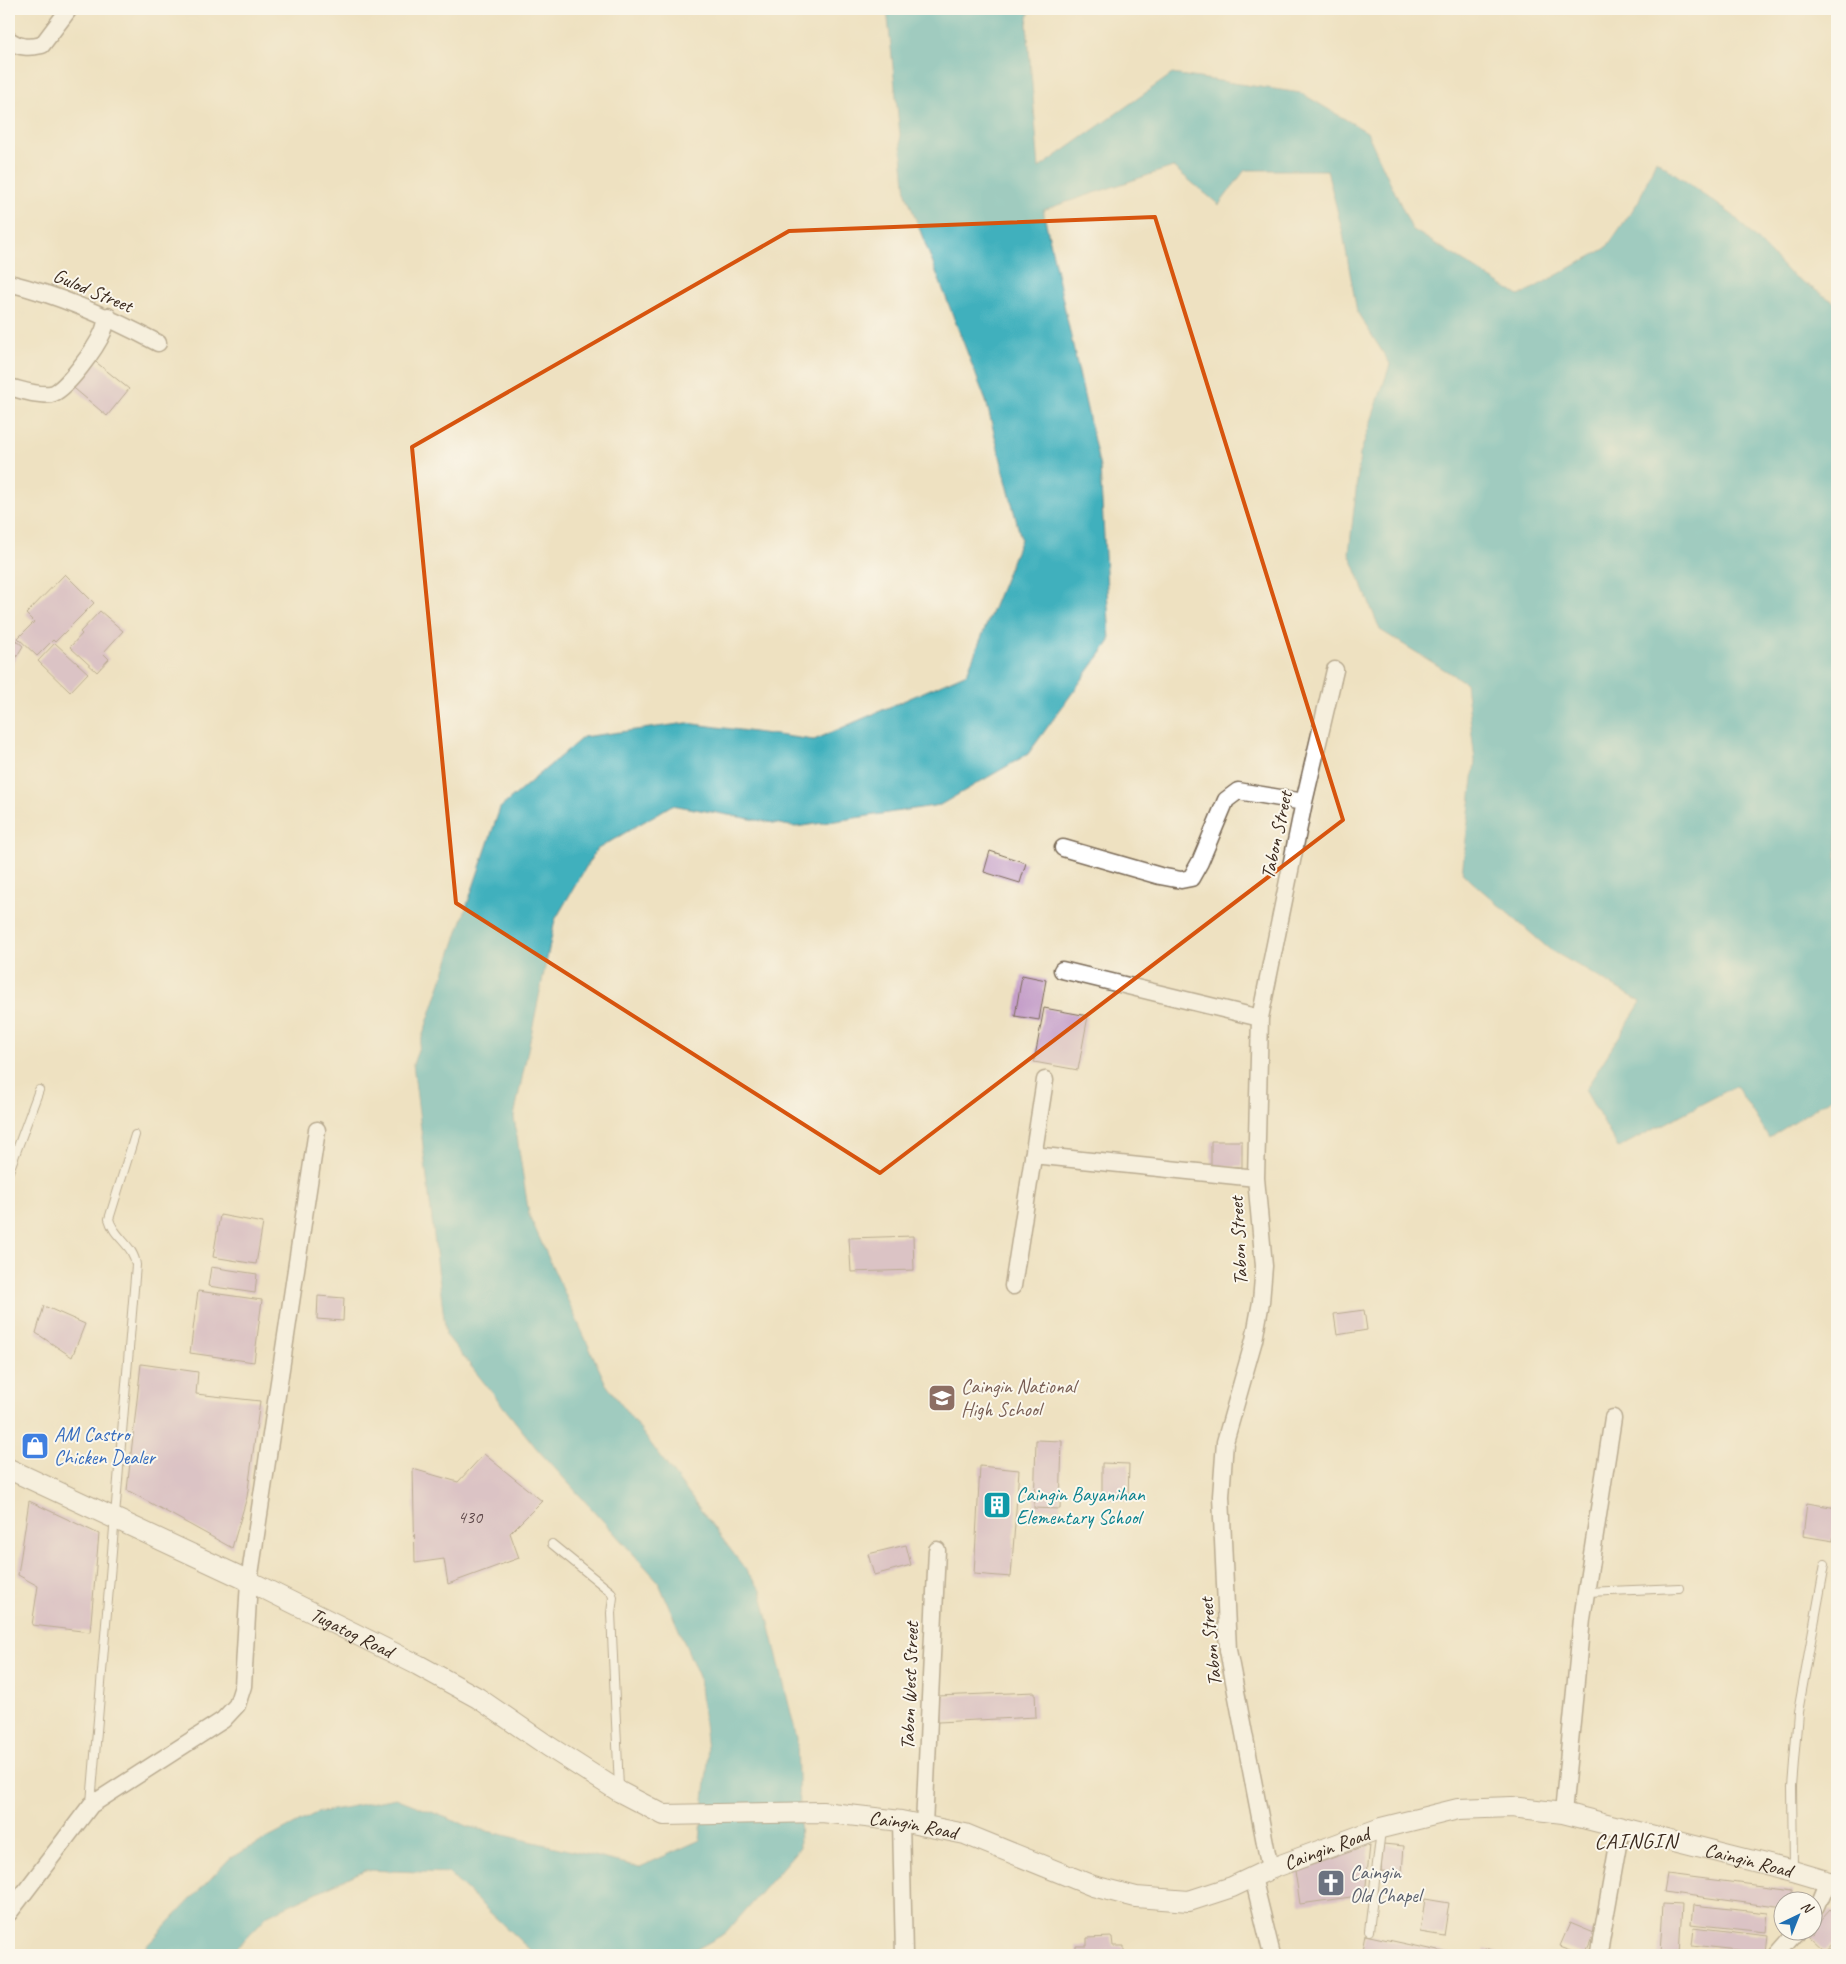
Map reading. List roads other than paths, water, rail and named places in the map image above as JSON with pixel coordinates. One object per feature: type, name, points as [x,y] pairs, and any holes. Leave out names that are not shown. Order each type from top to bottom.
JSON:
[{"type":"street","points":[[9,40],[15,45],[27,48],[42,45],[69,9]]},
{"type":"street","name":"Gulod Street","points":[[9,283],[37,290],[108,316],[158,343]]},
{"type":"street","points":[[9,387],[41,395],[54,394],[62,389],[93,349],[103,332],[108,316]]},
{"type":"street","name":"Tabon Street","points":[[1272,1955],[1262,1873],[1228,1650],[1221,1496],[1225,1442],[1254,1340],[1261,1302],[1264,1266],[1256,1178],[1260,1018],[1304,802],[1335,670]]},
{"type":"street","points":[[1063,848],[1160,876],[1181,880],[1191,878],[1200,862],[1226,800],[1238,791],[1304,802]]},
{"type":"street","points":[[1062,970],[1260,1018]]},
{"type":"street","points":[[1013,1286],[1045,1080]]},
{"type":"street","points":[[9,1913],[91,1806],[223,1720],[237,1705],[243,1686],[249,1581],[317,1130]]},
{"type":"street","points":[[1033,1155],[1256,1178]]},
{"type":"street","points":[[1563,1813],[1582,1619],[1613,1418]]},
{"type":"street","name":"Tugatog Road","points":[[9,1469],[249,1581],[418,1665],[478,1698],[620,1792],[664,1815],[682,1816]]},
{"type":"street","name":"Tabon West Street","points":[[924,1825],[937,1550]]},
{"type":"street","name":"Caingin Road","points":[[682,1816],[822,1812],[901,1821],[965,1834],[1093,1886],[1136,1897],[1189,1901],[1232,1887],[1262,1873],[1381,1828],[1458,1809],[1512,1807],[1563,1813],[1793,1871],[1832,1883]]},
{"type":"street","points":[[901,1821],[904,1955]]},
{"type":"street","points":[[1599,1952],[1621,1828]]},
{"type":"street","points":[[1824,1896],[1832,1883]]},
{"type":"street","points":[[1778,1955],[1789,1942]]},
{"type":"lane","points":[[9,1171],[39,1090]]},
{"type":"lane","points":[[91,1806],[136,1264],[135,1255],[115,1233],[109,1219],[136,1135]]},
{"type":"lane","points":[[552,1544],[611,1592],[613,1597],[611,1613],[620,1792]]},
{"type":"lane","points":[[1793,1871],[1792,1787],[1798,1712],[1825,1564]]},
{"type":"lane","points":[[1587,1592],[1679,1588]]},
{"type":"lane","points":[[1369,1931],[1381,1828]]},
{"type":"water","points":[[887,9],[1030,9],[1027,24],[1039,168],[1172,74],[1301,93],[1367,132],[1412,229],[1519,296],[1606,248],[1638,202],[1656,160],[1734,216],[1789,273],[1837,304],[1837,1094],[1769,1138],[1736,1086],[1618,1148],[1585,1090],[1641,1002],[1549,949],[1462,873],[1475,761],[1466,683],[1380,630],[1349,553],[1360,454],[1390,364],[1357,312],[1343,234],[1327,170],[1245,170],[1219,205],[1173,167],[1043,210],[1100,468],[1110,641],[1028,754],[940,805],[796,827],[672,805],[596,850],[555,920],[514,1117],[529,1215],[606,1384],[761,1590],[797,1738],[800,1847],[726,1933],[686,1955],[545,1955],[532,1952],[448,1873],[365,1870],[268,1915],[230,1955],[138,1955],[230,1858],[316,1813],[396,1798],[470,1827],[640,1867],[700,1840],[708,1760],[699,1677],[658,1581],[537,1449],[446,1335],[413,1064],[500,808],[583,737],[687,723],[814,740],[967,673],[1021,539],[986,401],[906,194]]},
{"type":"place","name":"Caingin National High School","points":[[942,1398]]},
{"type":"place","name":"AM Castro Chicken Dealer","points":[[35,1446]]},
{"type":"place","name":"Caingin Bayanihan Elementary School","points":[[997,1505]]},
{"type":"place","name":"Caingin Old Chapel","points":[[1331,1883]]},
{"type":"district","name":"CAINGIN","points":[[1636,1840]]}]
